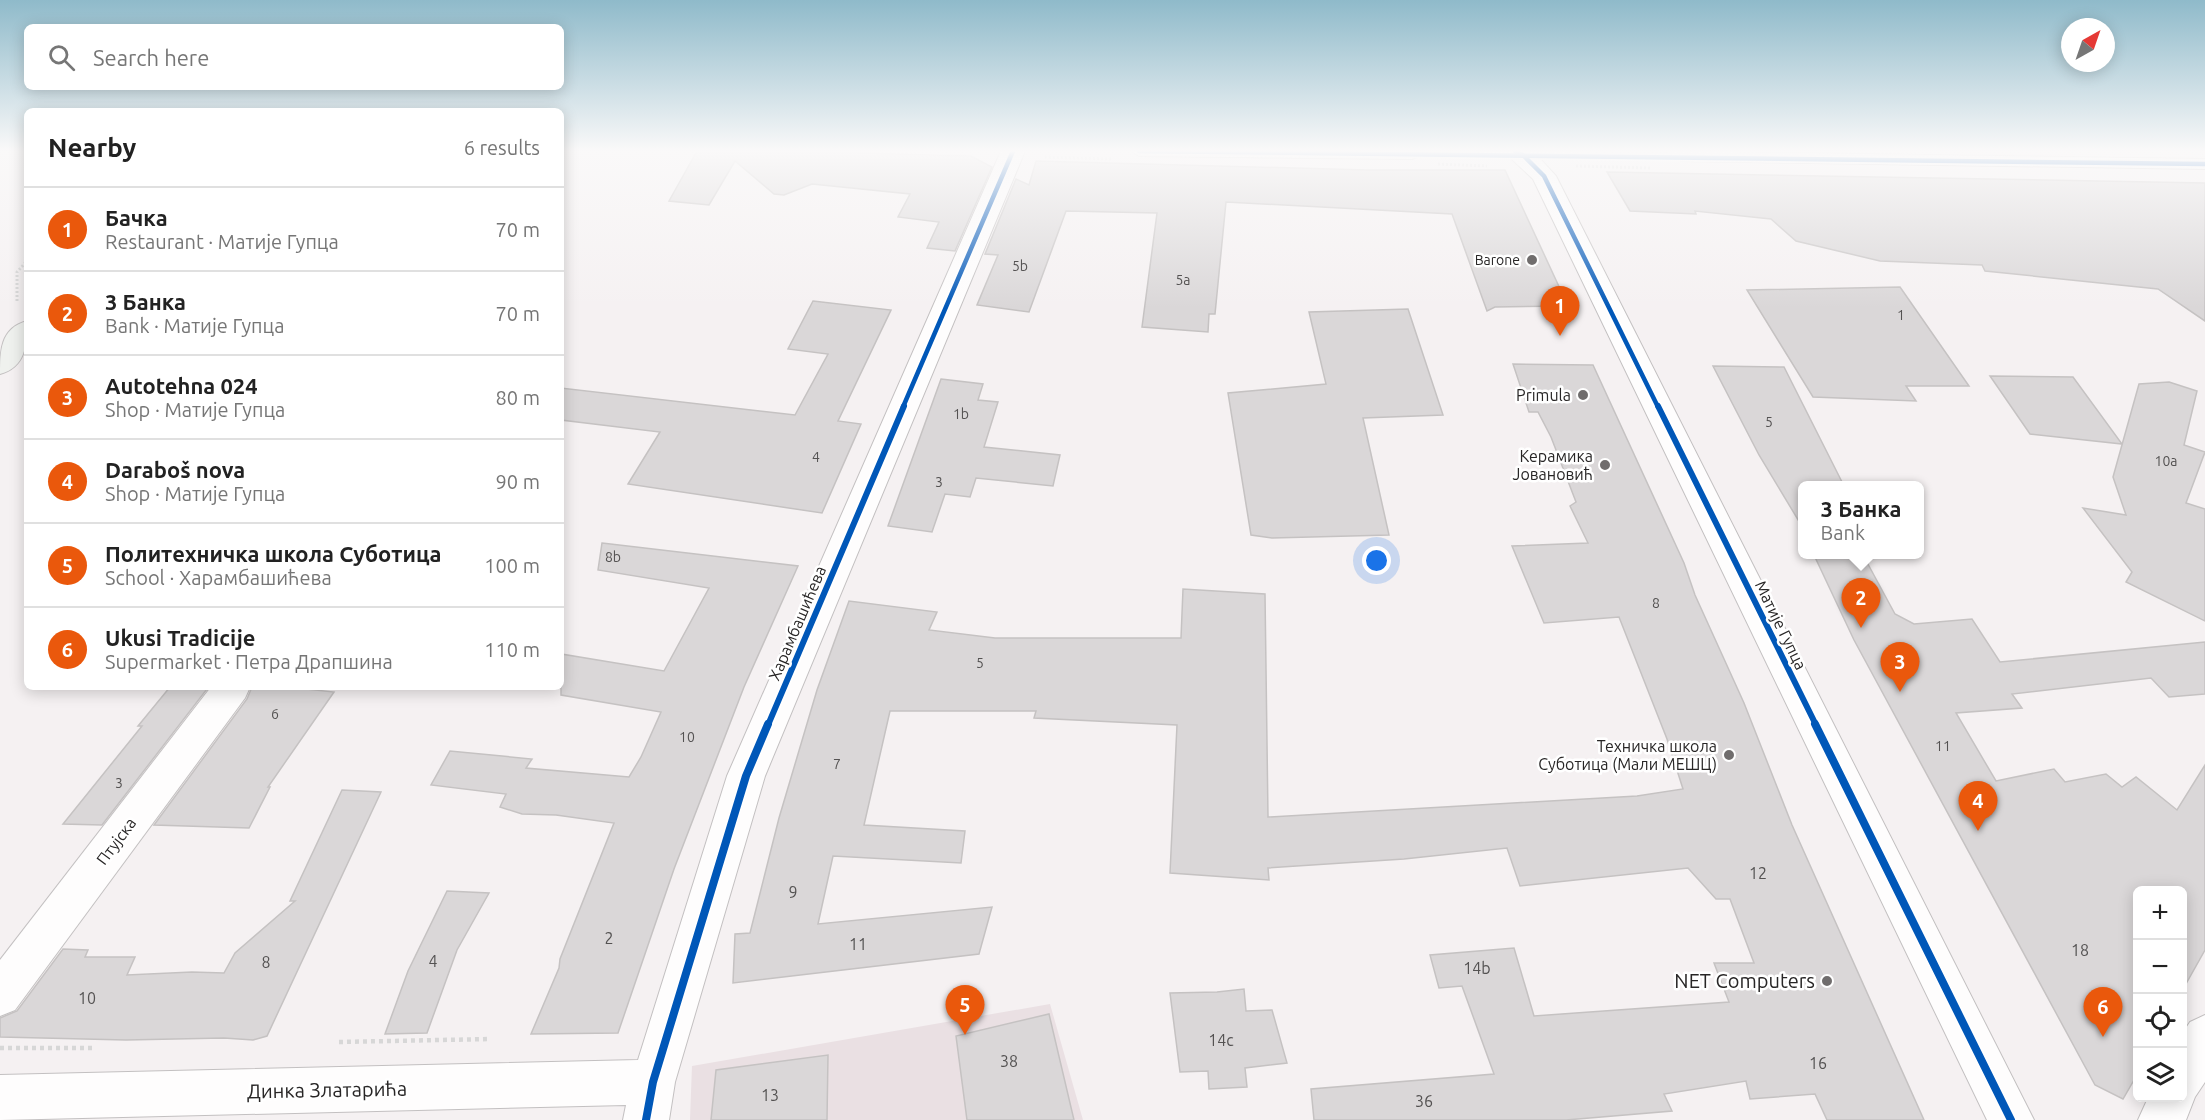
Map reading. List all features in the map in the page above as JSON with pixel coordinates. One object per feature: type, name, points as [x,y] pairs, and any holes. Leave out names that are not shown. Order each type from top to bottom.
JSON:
[{"type":"main road","points":[[0,365],[22,320]]},
{"type":"street","name":"Харамбашићева","points":[[650,1101],[746,776],[991,203]]},
{"type":"street","name":"Матије Гупца","points":[[1558,203],[2010,1120]]},
{"type":"street","name":"Птујска","points":[[0,995],[230,690]]},
{"type":"street","points":[[2187,1071],[2205,1037]]},
{"type":"street","name":"Динка Златарића","points":[[0,1098],[650,1101]]},
{"type":"street","points":[[2161,1120],[2171,1102]]},
{"type":"path","points":[[22,320],[17,272],[24,264]]},
{"type":"shaded area","points":[[1050,1004],[1083,1120],[690,1120],[692,1066]]},
{"type":"building","points":[[905,203],[976,203],[955,251],[927,248],[939,222],[898,217]]},
{"type":"building","points":[[1006,203],[1226,203],[1215,314],[1209,314],[1208,332],[1142,327],[1157,213],[1066,211],[1029,312],[977,305],[998,255],[985,254]]},
{"type":"building","points":[[1250,203],[1520,203],[1568,306],[1495,307],[1487,311],[1452,214]]},
{"type":"building","points":[[1625,203],[2205,203],[2205,321],[2158,289],[1985,271],[1982,265],[1880,261],[1796,241],[1771,219],[1695,211],[1696,214],[1630,211]]},
{"type":"building","points":[[1900,287],[1969,386],[1906,386],[1916,401],[1813,397],[1747,290]]},
{"type":"building","points":[[813,301],[891,310],[838,421],[861,424],[822,513],[628,484],[660,432],[564,420],[564,388],[795,415],[828,354],[788,349]]},
{"type":"building","points":[[1408,309],[1443,415],[1363,418],[1389,535],[1272,538],[1251,535],[1228,393],[1326,384],[1309,312]]},
{"type":"building","points":[[1513,364],[1593,365],[1684,563],[1695,595],[1744,703],[1792,825],[1924,1120],[1827,1120],[1815,1094],[1750,1099],[1746,1081],[1664,1094],[1672,1111],[1566,1120],[1314,1120],[1311,1089],[1494,1074],[1462,986],[1439,988],[1430,955],[1514,948],[1534,1016],[1729,1002],[1714,963],[1754,963],[1730,899],[1716,899],[1688,868],[1520,886],[1507,848],[1404,859],[1268,868],[1269,880],[1170,873],[1177,725],[1034,718],[1036,711],[890,711],[864,825],[965,831],[961,863],[833,856],[818,924],[992,907],[979,954],[733,983],[735,934],[750,933],[779,818],[817,690],[849,601],[937,612],[929,630],[995,638],[1181,638],[1183,589],[1265,594],[1268,817],[1637,796],[1683,789],[1667,739],[1619,617],[1544,623],[1512,546],[1588,543],[1570,506],[1576,502],[1551,437],[1538,412],[1529,412]]},
{"type":"building","points":[[1713,366],[1784,367],[1841,481],[1798,481],[1798,520],[1759,455]]},
{"type":"building","points":[[1990,376],[2073,377],[2122,444],[2030,434]]},
{"type":"building","points":[[941,379],[983,384],[978,400],[998,402],[984,447],[1060,455],[1053,486],[976,478],[970,497],[945,494],[932,532],[888,526]]},
{"type":"building","points":[[2169,382],[2197,391],[2184,445],[2205,452],[2186,503],[2205,509],[2205,621],[2126,582],[2132,572],[2083,508],[2126,515],[2113,477],[2139,384]]},
{"type":"building","points":[[602,543],[798,566],[744,687],[674,869],[618,1033],[531,1034],[559,968],[560,959],[614,823],[556,815],[522,814],[500,807],[506,794],[431,785],[450,751],[532,759],[526,768],[629,777],[641,757],[661,712],[561,695],[561,690],[564,690],[564,654],[664,671],[709,588],[598,570]]},
{"type":"building","points":[[1816,559],[1865,559],[1895,614],[1914,624],[1972,619],[2000,662],[2205,642],[2205,694],[2169,697],[2151,678],[2012,694],[2022,708],[1956,713],[1996,781],[2054,769],[2065,782],[2106,774],[2122,787],[2136,777],[2177,810],[2205,765],[2205,950],[2187,982],[2187,886],[2133,886],[2133,1082],[2123,1099],[2095,1085],[1854,640]]},
{"type":"building","points":[[168,690],[206,690],[102,825],[63,824],[142,726],[138,726]]},
{"type":"building","points":[[251,690],[334,692],[268,787],[270,787],[249,828],[154,825],[247,699]]},
{"type":"building","points":[[342,790],[381,792],[267,1036],[253,1040],[0,1037],[0,1018],[17,1011],[63,949],[88,950],[85,957],[135,957],[127,975],[224,973],[235,953],[295,901],[290,901]]},
{"type":"building","points":[[447,891],[489,893],[457,950],[427,1033],[385,1034],[408,971]]},
{"type":"building","points":[[1244,989],[1246,1011],[1272,1010],[1287,1063],[1245,1068],[1247,1087],[1209,1089],[1208,1071],[1180,1072],[1170,993]]},
{"type":"building","points":[[1049,1014],[1074,1120],[967,1120],[956,1036]]},
{"type":"building","points":[[828,1055],[827,1120],[711,1120],[716,1070]]},
{"type":"cycle path","points":[[646,1120],[653,1082],[746,776],[991,203]]},
{"type":"cycle path","points":[[1557,203],[2011,1120]]},
{"type":"place","name":"Barone","points":[[1532,260]]},
{"type":"place","name":"Бачка","points":[[1560,336]]},
{"type":"place","name":"Primula","points":[[1583,395]]},
{"type":"place","name":"Керамика Јовановић","points":[[1605,465]]},
{"type":"place","name":"3 Банка","points":[[1861,628]]},
{"type":"place","name":"Autotehna 024","points":[[1900,692]]},
{"type":"place","name":"Техничка школа Суботица (Мали МЕШЦ)","points":[[1729,755]]},
{"type":"place","name":"Daraboš nova","points":[[1978,831]]},
{"type":"place","name":"NET Computers","points":[[1827,981]]},
{"type":"place","name":"Политехничка школа Суботица","points":[[965,1035]]},
{"type":"place","name":"Ukusi Tradicije","points":[[2103,1037]]}]
